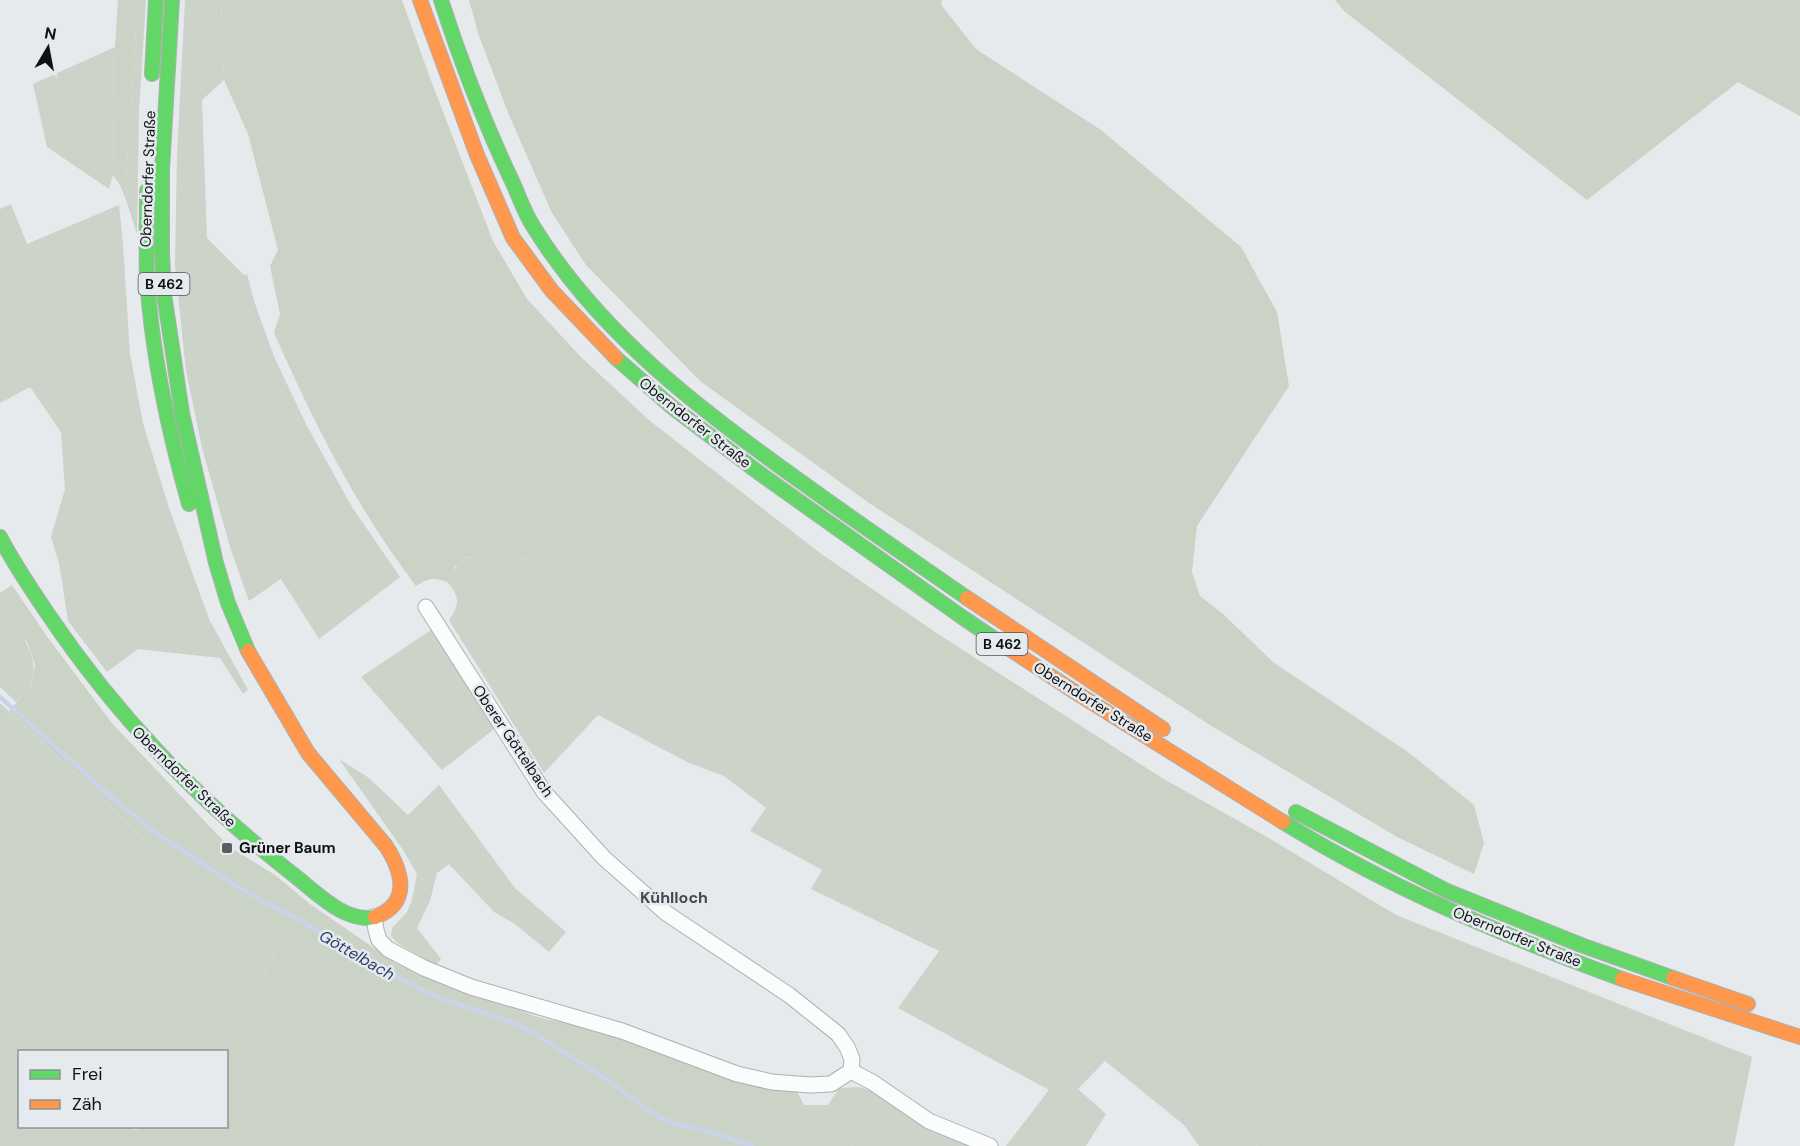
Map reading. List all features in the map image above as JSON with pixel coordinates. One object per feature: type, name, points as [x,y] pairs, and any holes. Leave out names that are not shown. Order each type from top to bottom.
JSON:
[{"type":"main road","name":"Oberndorfer Straße","points":[[152,88],[156,0]]},
{"type":"main road","name":"Oberndorfer Straße","points":[[0,537],[47,614],[87,671],[170,767],[243,834],[340,909],[362,918],[374,917],[387,911],[398,899],[401,890],[399,869],[386,846],[308,753],[248,651],[228,603],[216,563],[182,413],[164,294],[162,170],[172,0]]},
{"type":"main road","name":"Oberndorfer Straße","points":[[420,0],[477,155],[513,238],[552,291],[609,352],[672,407],[735,455],[962,617],[1075,692],[1301,833],[1388,881],[1490,928],[1581,964],[1650,989],[1800,1037]]},
{"type":"main road","name":"Oberndorfer Straße","points":[[441,0],[465,72],[533,225],[571,280],[617,333],[684,393],[771,461],[961,595],[1177,738]]},
{"type":"main road","name":"Oberndorfer Straße","points":[[148,177],[146,243],[148,292],[158,374],[180,476],[194,522],[216,563]]},
{"type":"main road","name":"Oberndorfer Straße","points":[[1281,803],[1447,891],[1581,945],[1756,1007]]},
{"type":"street","name":"Oberer Göttelbach","points":[[426,608],[544,792],[604,858],[666,913],[789,995],[838,1034],[852,1059],[851,1071]]},
{"type":"street","points":[[374,917],[380,940],[388,949],[440,974],[501,996],[622,1031],[737,1074],[772,1083],[831,1084],[851,1071],[872,1082],[929,1121],[990,1146]]},
{"type":"shaded area","points":[[138,0],[146,0],[139,111],[137,234],[125,197]]},
{"type":"shaded area","points":[[185,0],[221,0],[224,80],[202,100],[207,238],[244,275],[247,274],[275,359],[307,426],[352,507],[400,577],[319,639],[281,579],[249,601],[231,550],[202,448],[186,371],[175,266],[177,155]]},
{"type":"shaded area","points":[[115,47],[113,175],[109,189],[47,147],[33,84]]},
{"type":"shaded area","points":[[11,204],[27,244],[119,205],[130,354],[143,423],[168,505],[209,619],[248,690],[243,694],[220,658],[138,649],[107,672],[68,621],[59,563],[51,537],[65,489],[61,432],[30,387],[0,403],[0,209]]},
{"type":"shaded area","points":[[497,551],[526,559],[707,691],[833,766],[947,839],[1041,922],[1130,1018],[1214,1085],[1257,1146],[1199,1146],[1184,1125],[1105,1061],[1078,1089],[1106,1114],[1086,1146],[1006,1146],[1049,1090],[898,1008],[939,951],[811,889],[822,870],[750,831],[766,808],[724,776],[687,762],[598,715],[544,773],[449,620],[457,605],[456,596],[447,582],[452,573],[466,558]]},
{"type":"shaded area","points":[[0,604],[26,642],[33,662],[30,687],[16,702],[0,687]]},
{"type":"shaded area","points":[[434,628],[498,726],[442,770],[361,677]]},
{"type":"shaded area","points":[[0,703],[146,842],[274,954],[242,1028],[222,1050],[18,1050],[18,1109],[0,1107]]},
{"type":"shaded area","points":[[339,759],[369,778],[408,815],[439,785],[515,888],[566,932],[549,952],[515,924],[494,912],[449,864],[437,873],[430,901],[417,928],[441,959],[436,966],[396,942],[391,936],[392,928],[407,912],[417,874],[403,850]]},
{"type":"shaded area","points":[[859,1087],[886,1095],[974,1146],[852,1146],[843,1141],[804,1105],[828,1105],[839,1088]]},
{"type":"green space","points":[[118,0],[138,0],[125,197],[113,175]]},
{"type":"green space","points":[[221,0],[402,0],[493,241],[527,299],[582,358],[650,421],[820,553],[935,632],[1162,778],[1267,837],[1396,915],[1752,1057],[1734,1146],[1257,1146],[1214,1085],[1130,1018],[1041,922],[947,839],[833,766],[707,691],[526,559],[497,551],[467,557],[455,567],[447,582],[431,579],[416,586],[355,495],[304,399],[274,333],[280,314],[270,266],[278,250],[248,134],[224,80]]},
{"type":"green space","points":[[469,0],[942,0],[941,5],[976,49],[1101,130],[1241,247],[1277,312],[1289,386],[1197,526],[1192,572],[1200,596],[1223,614],[1274,663],[1408,752],[1474,805],[1484,843],[1474,874],[1397,837],[1210,725],[869,503],[700,381],[586,265],[552,213],[509,115],[479,36]]},
{"type":"green space","points":[[1335,0],[1800,0],[1800,116],[1738,82],[1587,200],[1344,11]]},
{"type":"green space","points":[[12,585],[111,722],[230,847],[275,875],[310,904],[396,963],[538,1017],[648,1045],[745,1083],[797,1092],[804,1105],[843,1141],[852,1146],[0,1146],[0,1107],[18,1109],[18,1128],[128,1128],[135,1130],[142,1128],[228,1128],[228,1050],[222,1050],[242,1028],[274,954],[146,842],[9,711],[31,686],[35,665],[28,644],[0,604],[0,593]]},
{"type":"waterway","name":"Göttelbach","points":[[0,697],[117,802],[156,833],[236,886],[434,996],[514,1023],[609,1081],[653,1114],[672,1123],[707,1131],[752,1146]]},
{"type":"traffic: fast","points":[[152,74],[156,0]]},
{"type":"traffic: fast","points":[[172,0],[162,170],[164,294],[182,413],[216,563],[228,603],[248,651]]},
{"type":"traffic: fast","points":[[441,0],[474,92],[527,215],[559,265],[588,301],[653,367],[725,426],[967,598]]},
{"type":"traffic: fast","points":[[147,191],[149,307],[168,420],[189,504]]},
{"type":"traffic: fast","points":[[616,358],[672,407],[762,475],[1005,646]]},
{"type":"traffic: fast","points":[[0,537],[17,567],[74,651],[129,720],[159,753],[255,844],[319,896],[352,915],[363,918],[375,917]]},
{"type":"traffic: fast","points":[[1296,812],[1447,891],[1581,945],[1673,978]]},
{"type":"traffic: fast","points":[[1283,822],[1364,868],[1448,909],[1535,946],[1622,979]]},
{"type":"traffic: slow","points":[[420,0],[477,155],[513,238],[552,291],[616,358]]},
{"type":"traffic: slow","points":[[967,598],[1163,729]]},
{"type":"traffic: slow","points":[[1005,646],[1283,822]]},
{"type":"traffic: slow","points":[[248,651],[308,753],[392,856],[399,876],[399,895],[395,904],[375,917]]},
{"type":"traffic: slow","points":[[1673,978],[1748,1004]]},
{"type":"traffic: slow","points":[[1622,979],[1800,1037]]},
{"type":"place","name":"Grüner Baum","points":[[227,848]]},
{"type":"district","name":"Kühlloch","points":[[674,897]]}]
